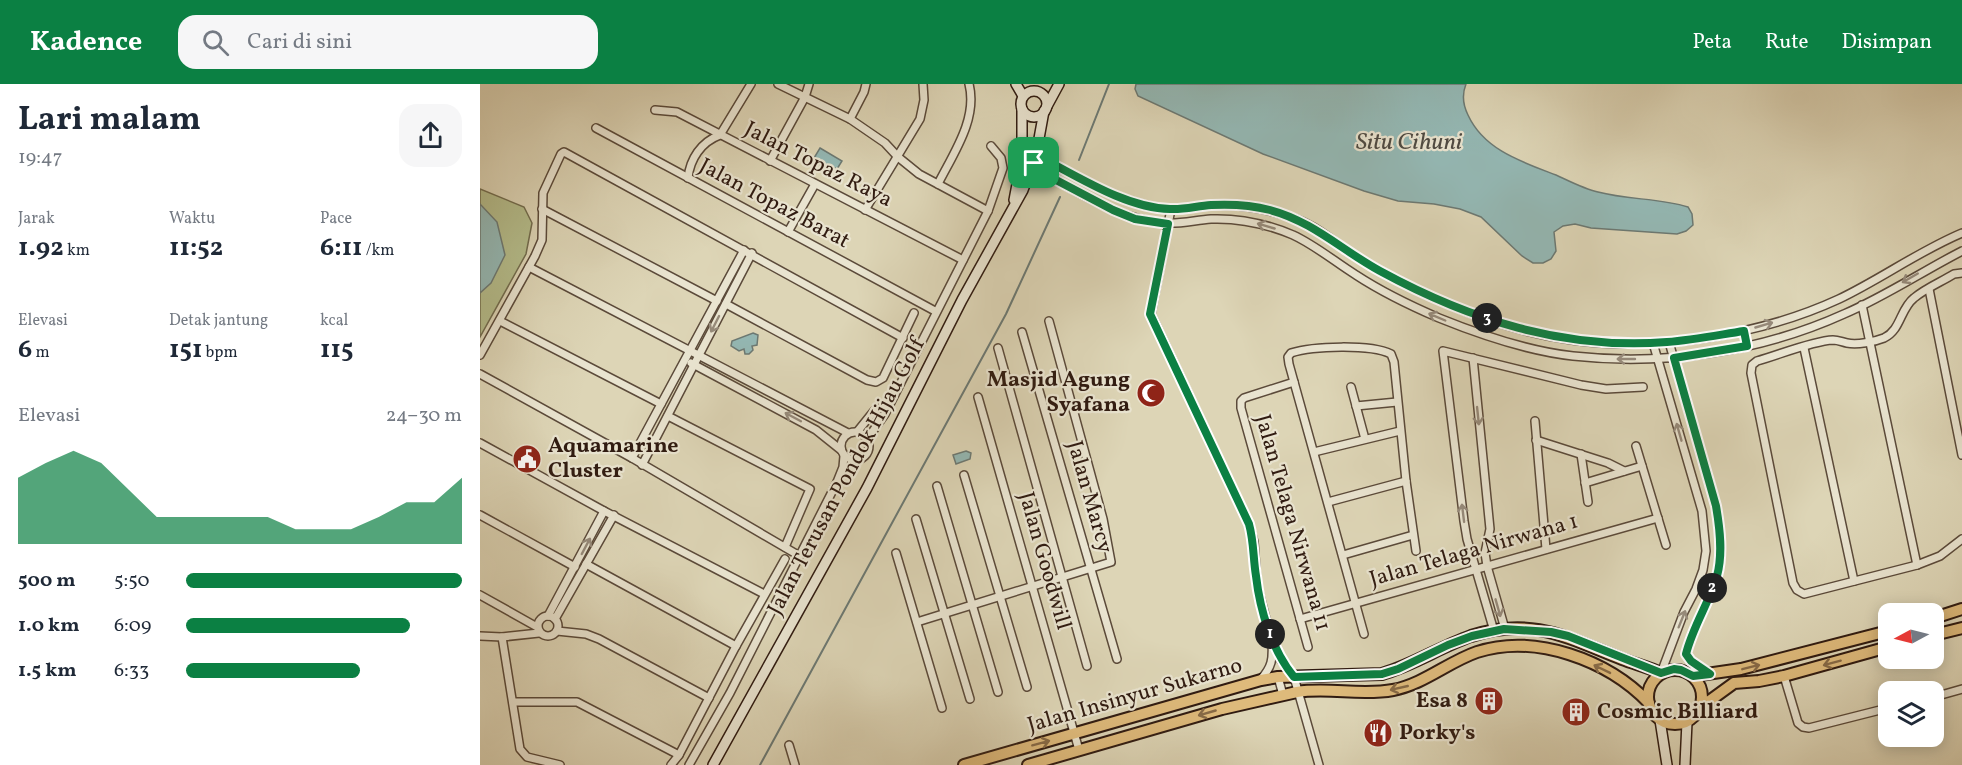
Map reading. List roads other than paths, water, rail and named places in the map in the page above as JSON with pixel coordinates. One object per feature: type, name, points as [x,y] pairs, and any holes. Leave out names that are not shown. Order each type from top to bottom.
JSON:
[{"type":"main road","points":[[1022,109],[1026,114],[1039,115],[1045,110],[1058,84]]},
{"type":"main road","points":[[1019,90],[1028,92],[1035,87],[1046,100],[1045,110]]},
{"type":"main road","name":"Jalan Terusan Pondok Hijau Golf","points":[[1013,206],[1023,143],[1019,90]]},
{"type":"main road","name":"Jalan Terusan Pondok Hijau Golf","points":[[713,765],[867,488],[1023,190],[1035,159],[1045,110]]},
{"type":"main road","points":[[1023,143],[1035,159]]},
{"type":"main road","points":[[1944,615],[1962,609]]},
{"type":"main road","points":[[1944,632],[1962,628]]},
{"type":"main road","name":"Jalan Insinyur Sukarno","points":[[964,765],[1261,680],[1278,677],[1382,674],[1398,669],[1448,645],[1499,630],[1551,632],[1568,636],[1661,673]]},
{"type":"main road","points":[[1693,676],[1741,669],[1877,634]]},
{"type":"main road","name":"Jalan Insinyur Sukarno","points":[[1028,765],[1222,709],[1297,692],[1391,690],[1409,686],[1477,652],[1501,647],[1526,645],[1550,650],[1602,668],[1634,688],[1648,703]]},
{"type":"main road","points":[[1701,707],[1702,694],[1698,681],[1681,670],[1667,670],[1651,683],[1648,703],[1655,716],[1673,724],[1687,722],[1701,707],[1734,683],[1784,676],[1878,650]]},
{"type":"main road","points":[[1167,707],[1172,723]]},
{"type":"main road","points":[[1660,720],[1667,765]]},
{"type":"main road","points":[[1685,765],[1687,722]]},
{"type":"street","points":[[688,178],[689,169],[698,152],[711,138],[720,135],[751,84]]},
{"type":"street","points":[[778,84],[850,119],[885,144],[919,174],[988,211]]},
{"type":"street","points":[[770,161],[805,97],[809,84]]},
{"type":"street","points":[[850,119],[866,84]]},
{"type":"street","points":[[865,210],[920,119],[924,100],[923,84]]},
{"type":"street","points":[[938,184],[968,122],[971,94],[969,84]]},
{"type":"street","name":"Jalan Topaz Raya","points":[[655,110],[677,112],[963,260]]},
{"type":"street","name":"Jalan Topaz Barat","points":[[596,128],[935,311]]},
{"type":"street","points":[[690,765],[730,693],[843,467],[852,460],[866,455],[869,446],[868,438],[885,414],[935,311],[988,211],[1003,168],[1001,158],[991,146]]},
{"type":"street","points":[[480,355],[542,240],[543,193],[561,154],[566,152],[903,338]]},
{"type":"street","points":[[1035,159],[1141,205],[1171,210],[1212,205],[1239,205],[1269,210],[1291,217],[1326,235],[1378,270],[1467,311],[1532,332],[1573,340],[1653,343],[1744,331],[1793,317],[1838,300],[1962,233]]},
{"type":"street","points":[[1035,159],[1039,171],[1135,219],[1168,224],[1212,219],[1237,219],[1284,232],[1317,249],[1370,284],[1461,326],[1528,348],[1571,356],[1658,359],[1747,346],[1798,332],[1862,305],[1962,250]]},
{"type":"street","points":[[788,231],[815,184]]},
{"type":"street","points":[[542,209],[717,301]]},
{"type":"street","points":[[1171,210],[1150,314],[1249,524],[1254,542],[1257,585],[1271,638],[1281,660],[1294,677],[1319,765]]},
{"type":"street","points":[[1284,232],[1291,217]]},
{"type":"street","points":[[632,458],[744,250]]},
{"type":"street","points":[[642,465],[752,254]]},
{"type":"street","points":[[529,267],[848,433],[857,432],[868,438]]},
{"type":"street","points":[[1962,273],[1954,274],[1914,298],[1905,307],[1900,321],[1892,332],[1883,338],[1850,344],[1836,340],[1804,348],[1757,361],[1752,365],[1751,372],[1793,583],[1797,590],[1804,594],[1917,565],[1940,556],[1962,539]]},
{"type":"street","points":[[1397,298],[1404,283]]},
{"type":"street","points":[[1867,285],[1875,299]]},
{"type":"street","points":[[1929,289],[1962,455]]},
{"type":"street","points":[[726,304],[874,382],[883,378],[914,313]]},
{"type":"street","points":[[1862,305],[1917,565]]},
{"type":"street","points":[[1461,326],[1467,311]]},
{"type":"street","points":[[500,321],[661,404]]},
{"type":"street","points":[[917,622],[1109,564],[1112,559],[1049,321]]},
{"type":"street","points":[[1744,331],[1747,346]]},
{"type":"street","name":"Jalan Marcy","points":[[1022,332],[1116,659]]},
{"type":"street","points":[[1669,342],[1720,527],[1717,574],[1690,637],[1686,654],[1691,661],[1710,674]]},
{"type":"street","points":[[1653,343],[1697,492],[1705,530],[1706,551],[1703,570],[1661,673]]},
{"type":"street","points":[[998,348],[1087,666]]},
{"type":"street","points":[[1364,634],[1289,364],[1289,355],[1297,351],[1331,348],[1366,349],[1391,354],[1416,551]]},
{"type":"street","points":[[1804,348],[1854,581]]},
{"type":"street","points":[[1499,630],[1482,590],[1464,521],[1443,351],[1581,386],[1606,389],[1642,387]]},
{"type":"street","points":[[1473,358],[1490,529],[1485,553],[1499,630]]},
{"type":"street","points":[[685,360],[816,430],[852,460]]},
{"type":"street","points":[[480,375],[632,458],[798,555]]},
{"type":"street","name":"Jalan Telaga Nirwana 11","points":[[1294,382],[1242,399],[1241,408],[1308,647]]},
{"type":"street","points":[[1351,387],[1365,439]]},
{"type":"street","name":"Jalan Goodwill","points":[[978,398],[1079,750]]},
{"type":"street","points":[[1356,406],[1397,402]]},
{"type":"street","points":[[857,432],[874,411],[889,404]]},
{"type":"street","points":[[668,416],[810,490],[785,547]]},
{"type":"street","points":[[1535,422],[1546,549]]},
{"type":"street","points":[[1314,452],[1400,430]]},
{"type":"street","points":[[843,467],[842,440],[848,433]]},
{"type":"street","points":[[1536,440],[1608,463],[1624,471]]},
{"type":"street","points":[[480,443],[604,511],[764,594]]},
{"type":"street","points":[[1636,446],[1666,545]]},
{"type":"street","points":[[1581,454],[1588,502]]},
{"type":"street","points":[[1585,483],[1642,466]]},
{"type":"street","points":[[964,475],[1027,687]]},
{"type":"street","points":[[1328,502],[1406,481]]},
{"type":"street","points":[[937,486],[999,692]]},
{"type":"street","points":[[1697,492],[1711,488]]},
{"type":"street","points":[[552,617],[604,511]]},
{"type":"street","points":[[480,515],[575,567]]},
{"type":"street","points":[[552,617],[614,515]]},
{"type":"street","name":"Jalan Telaga Nirwana 1","points":[[1300,620],[1658,518]]},
{"type":"street","points":[[916,519],[970,699]]},
{"type":"street","points":[[1343,555],[1413,536]]},
{"type":"street","points":[[896,553],[942,708]]},
{"type":"street","points":[[671,765],[679,755],[764,594],[785,559]]},
{"type":"street","points":[[586,564],[736,646]]},
{"type":"street","points":[[480,595],[538,630],[544,636],[550,637],[557,631],[558,624],[552,617]]},
{"type":"street","points":[[538,630],[542,618],[552,617]]},
{"type":"street","points":[[480,636],[502,637],[538,630]]},
{"type":"street","points":[[557,631],[586,634],[599,639],[709,698]]},
{"type":"street","points":[[502,637],[518,745],[527,757],[560,765]]},
{"type":"street","points":[[1261,680],[1269,671],[1272,663],[1271,638]]},
{"type":"street","points":[[1784,676],[1798,723],[1803,727],[1809,728],[1878,711]]},
{"type":"street","points":[[1278,677],[1283,695]]},
{"type":"street","points":[[1944,694],[1962,689]]},
{"type":"street","points":[[513,702],[577,702],[679,755]]},
{"type":"street","points":[[789,745],[795,765]]},
{"type":"water","name":"Situ Cihuni","points":[[1136,84],[1466,84],[1464,100],[1468,115],[1484,137],[1505,153],[1593,191],[1688,207],[1692,214],[1693,225],[1677,234],[1591,228],[1575,224],[1563,226],[1554,232],[1556,251],[1551,259],[1543,263],[1533,263],[1522,256],[1481,217],[1460,209],[1398,201],[1263,154],[1138,96],[1135,89]]},
{"type":"water","points":[[820,148],[842,161],[837,169],[833,171],[818,164],[814,158]]},
{"type":"water","points":[[480,204],[497,222],[505,255],[491,283],[480,293]]},
{"type":"water","points":[[753,333],[758,335],[757,345],[752,346],[753,350],[749,354],[745,354],[744,349],[739,351],[731,346],[732,341]]},
{"type":"water","points":[[966,451],[971,453],[970,459],[956,464],[953,455]]},
{"type":"waterway","points":[[1079,160],[1109,84]]},
{"type":"waterway","points":[[760,765],[1006,314],[1060,197]]},
{"type":"place","name":"Masjid Agung Syafana","points":[[1151,393]]},
{"type":"place","name":"Aquamarine Cluster","points":[[527,459]]},
{"type":"place","name":"Esa 8","points":[[1489,701]]},
{"type":"place","name":"Cosmic Billiard","points":[[1576,712]]},
{"type":"place","name":"Porky's","points":[[1378,733]]}]
